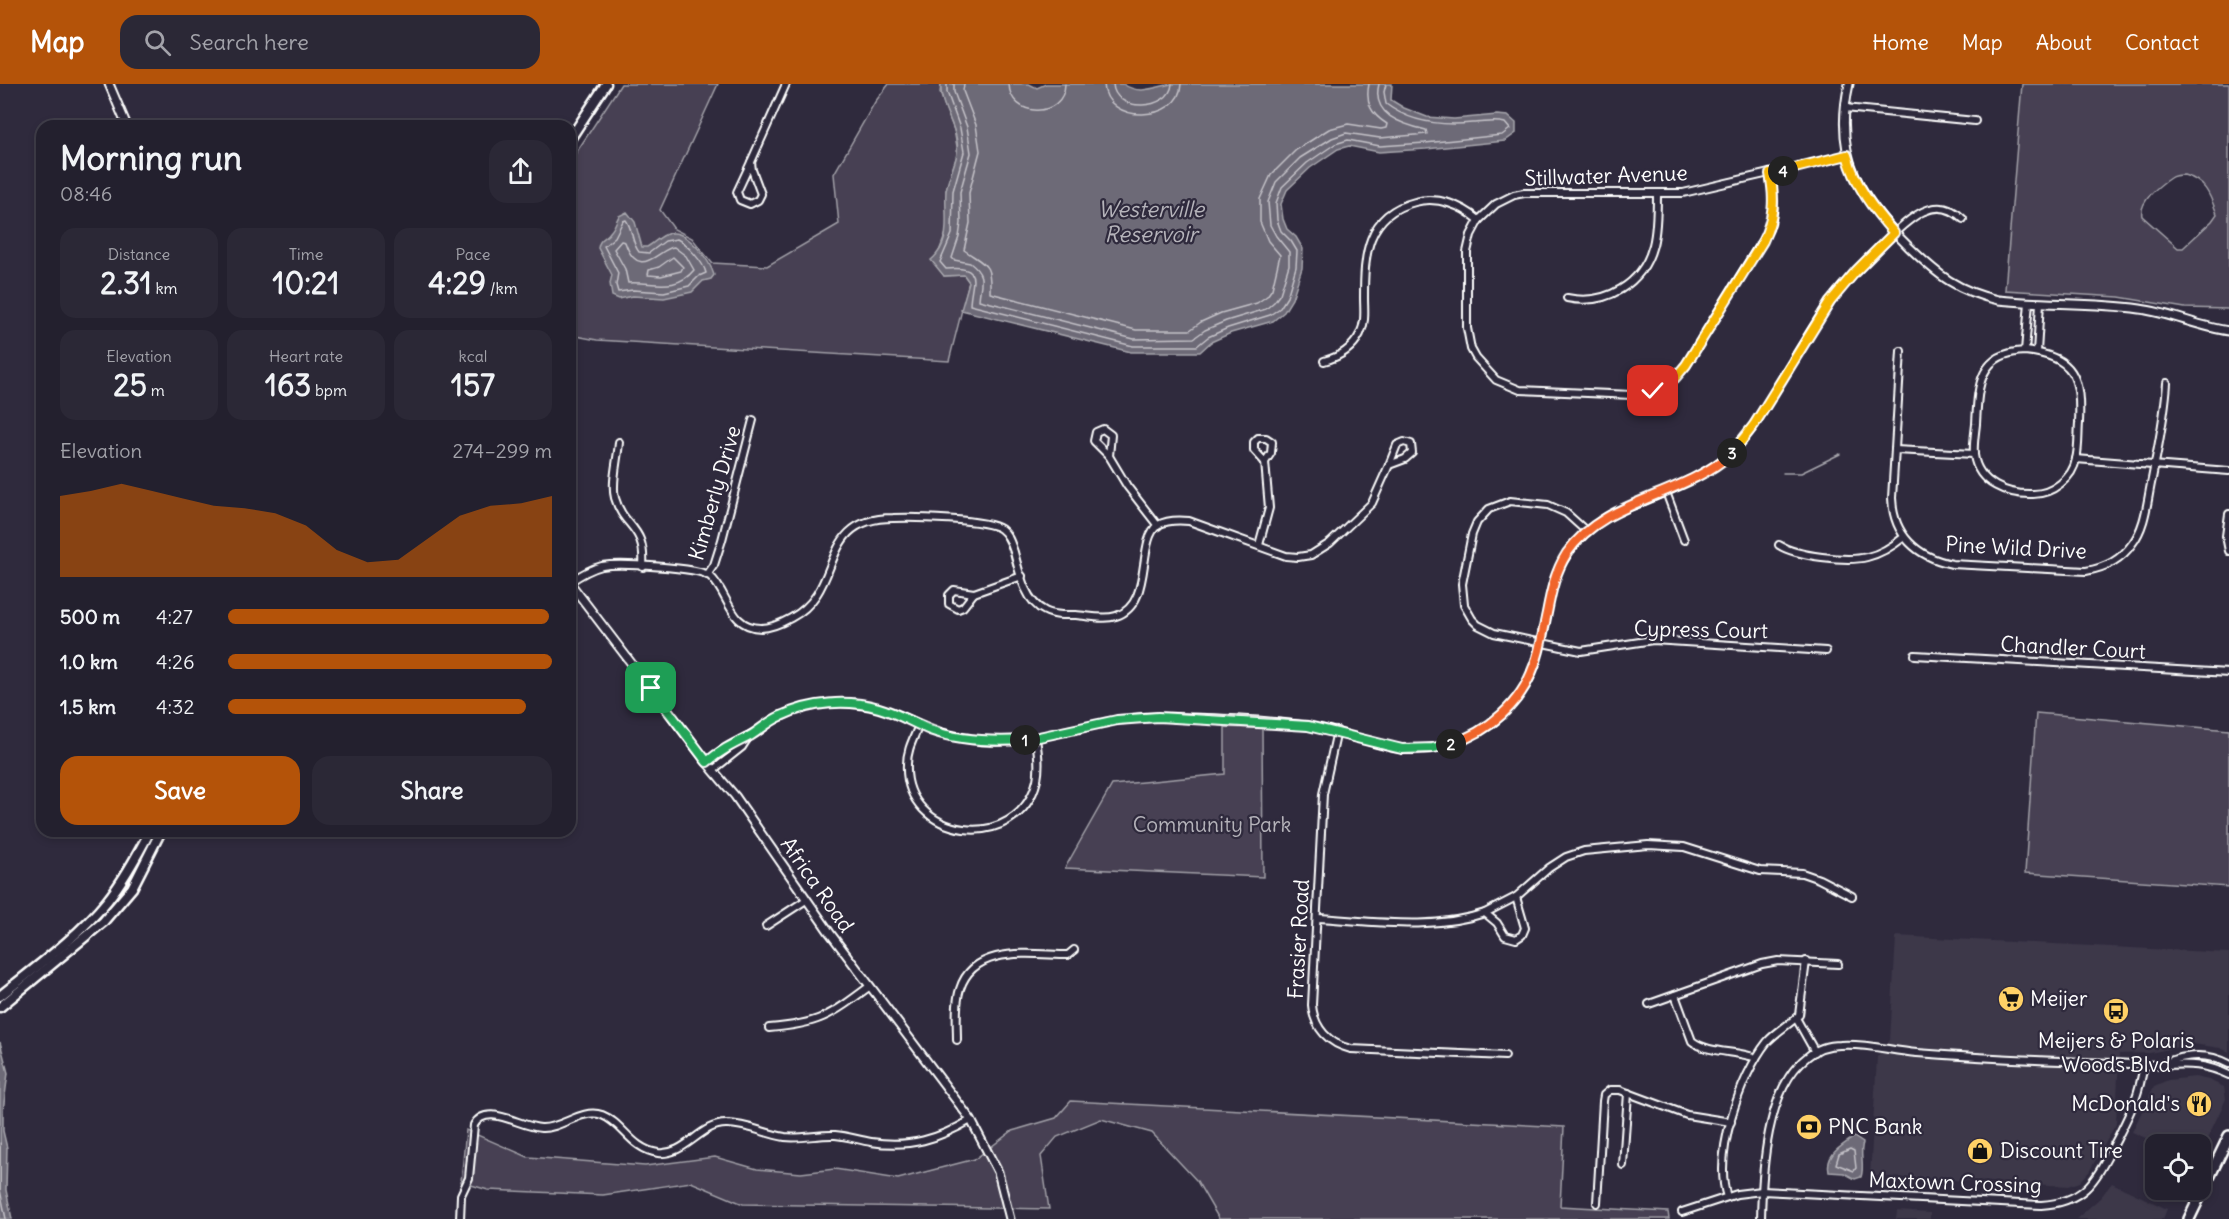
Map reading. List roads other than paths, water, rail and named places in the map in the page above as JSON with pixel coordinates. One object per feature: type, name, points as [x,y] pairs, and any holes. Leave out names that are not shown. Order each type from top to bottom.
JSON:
[{"type":"main road","points":[[576,130],[606,84]]},
{"type":"main road","points":[[63,950],[106,902],[129,870],[147,837]]},
{"type":"main road","points":[[1,1001],[63,950],[103,922],[132,888],[158,837]]},
{"type":"main road","points":[[2188,1219],[2229,1136]]},
{"type":"street","points":[[109,84],[124,120]]},
{"type":"street","points":[[751,162],[760,194],[758,200],[750,204],[740,200],[737,192],[786,84]]},
{"type":"street","points":[[1849,84],[1845,108],[1847,155],[1863,194],[1894,233],[1936,273],[1953,285],[1982,297],[2141,309],[2229,331]]},
{"type":"street","points":[[1845,108],[1975,121]]},
{"type":"street","name":"Stillwater Avenue","points":[[1479,220],[1504,199],[1524,193],[1657,194],[1690,192],[1847,155]]},
{"type":"street","points":[[1324,361],[1346,351],[1360,334],[1365,317],[1366,251],[1374,231],[1388,215],[1408,203],[1434,200],[1460,207],[1479,220],[1471,235],[1467,252],[1467,328],[1471,349],[1481,367],[1496,380],[1520,390],[1643,394],[1667,384],[1686,365],[1763,241],[1774,209],[1770,174]]},
{"type":"street","points":[[1567,298],[1584,301],[1607,296],[1621,290],[1637,277],[1653,248],[1657,194]]},
{"type":"street","points":[[707,762],[736,741],[749,736],[780,716],[808,707],[839,703],[879,708],[945,735],[976,741],[1036,739],[1117,720],[1148,717],[1299,724],[1337,731],[1378,744],[1413,750],[1433,748],[1466,739],[1493,723],[1514,702],[1534,669],[1555,578],[1566,555],[1587,532],[1610,515],[1701,476],[1736,449],[1754,425],[1830,302],[1856,271],[1911,218],[1927,210],[1946,208],[1963,219]]},
{"type":"street","points":[[2025,351],[2029,302]]},
{"type":"street","points":[[2037,352],[2040,303]]},
{"type":"street","name":"Pine Wild Drive","points":[[1901,351],[1892,503],[1895,520],[1904,537],[1925,556],[1952,564],[2075,572],[2096,570],[2123,555],[2138,535],[2144,520],[2163,426],[2167,384]]},
{"type":"street","points":[[2025,351],[2037,352],[2061,361],[2073,373],[2077,381],[2080,402],[2076,459],[2069,474],[2052,489],[2035,494],[2017,494],[1997,488],[1986,479],[1977,466],[1974,454],[1978,390],[1982,376],[2001,357],[2025,351]]},
{"type":"street","name":"Kimberly Drive","points":[[707,575],[714,565],[722,540],[753,420]]},
{"type":"street","points":[[619,442],[614,495],[620,509],[641,540],[643,567]]},
{"type":"street","points":[[1895,450],[1974,454]]},
{"type":"street","points":[[1109,456],[1127,486],[1158,526]]},
{"type":"street","points":[[2076,459],[2229,471]]},
{"type":"street","points":[[1259,545],[1269,508],[1265,462]]},
{"type":"street","points":[[576,579],[590,570],[600,567],[699,571],[714,582],[738,619],[750,626],[769,627],[795,616],[815,600],[837,549],[847,534],[855,528],[872,520],[895,518],[972,522],[998,527],[1009,539],[1034,603],[1045,611],[1104,618],[1117,616],[1130,608],[1136,599],[1152,533],[1158,526],[1171,521],[1189,520],[1286,556],[1311,555],[1324,548],[1372,503],[1389,465]]},
{"type":"street","points":[[1666,492],[1684,540]]},
{"type":"street","name":"Cypress Court","points":[[1587,532],[1562,510],[1548,505],[1519,500],[1505,501],[1493,506],[1475,526],[1462,584],[1462,597],[1468,613],[1478,625],[1494,633],[1581,651],[1646,640],[1826,651]]},
{"type":"street","points":[[2229,514],[2226,536],[2229,551]]},
{"type":"street","points":[[1779,545],[1798,554],[1858,558],[1882,552],[1904,537]]},
{"type":"street","points":[[974,593],[1022,576]]},
{"type":"street","name":"Africa Road","points":[[576,591],[735,796],[806,900],[970,1120],[998,1172],[1010,1219]]},
{"type":"street","name":"Chandler Court","points":[[1915,655],[2229,673]]},
{"type":"street","points":[[918,724],[909,748],[907,764],[910,786],[917,800],[932,816],[948,826],[964,830],[985,830],[996,826],[1014,816],[1027,803],[1038,775],[1036,739]]},
{"type":"street","name":"Frasier Road","points":[[1337,731],[1323,794],[1313,1012],[1319,1028],[1330,1040],[1344,1047],[1359,1050],[1505,1056]]},
{"type":"street","points":[[713,770],[742,747],[749,736]]},
{"type":"street","points":[[1317,918],[1454,922],[1485,913],[1516,897],[1549,868],[1575,853],[1648,844],[1684,847],[1760,871],[1802,873],[1852,896]]},
{"type":"street","points":[[1485,913],[1497,923],[1505,936],[1511,939],[1518,938],[1525,928],[1516,897]]},
{"type":"street","points":[[766,926],[806,900]]},
{"type":"street","points":[[957,1041],[960,989],[968,973],[974,967],[995,957],[1068,956],[1074,950]]},
{"type":"street","points":[[1649,1004],[1762,964],[1778,961],[1806,961],[1838,964]]},
{"type":"street","points":[[1727,1197],[1723,1181],[1723,1165],[1731,1122],[1743,1084],[1756,1058],[1776,1033],[1796,1018],[1801,1009],[1806,961]]},
{"type":"street","points":[[769,1028],[822,1019],[870,986]]},
{"type":"street","points":[[1675,995],[1692,1041],[1705,1047],[1756,1058]]},
{"type":"street","points":[[1796,1018],[1815,1052]]},
{"type":"street","points":[[1761,1219],[1764,1155],[1778,1104],[1792,1072],[1805,1058],[1830,1046],[1846,1044],[1888,1047],[1915,1053],[2202,1065],[2229,1075]]},
{"type":"street","points":[[2162,1065],[2180,1057],[2195,1055],[2210,1057],[2229,1064]]},
{"type":"street","name":"Maxtown Crossing","points":[[1682,1212],[1727,1197],[1762,1191],[2041,1205],[2061,1202],[2086,1189],[2104,1166],[2138,1095],[2144,1064]]},
{"type":"street","points":[[1597,1203],[1603,1101],[1604,1095],[1610,1090],[1628,1093],[1686,1115],[1731,1122]]},
{"type":"street","points":[[1623,1165],[1628,1093]]},
{"type":"street","points":[[460,1219],[461,1195],[469,1178],[474,1125],[477,1119],[483,1116],[500,1117],[539,1128],[552,1127],[581,1116],[594,1114],[603,1116],[645,1149],[664,1153],[681,1147],[704,1130],[716,1125],[727,1124],[785,1137],[834,1135],[888,1144],[933,1139],[970,1120]]},
{"type":"water","name":"Westerville Reservoir","points":[[941,84],[1029,84],[1037,88],[1046,84],[1123,84],[1140,90],[1171,84],[1392,84],[1391,100],[1404,108],[1427,117],[1454,119],[1508,116],[1516,123],[1516,133],[1505,141],[1426,149],[1379,152],[1349,146],[1338,149],[1310,168],[1287,190],[1281,204],[1287,229],[1296,237],[1303,249],[1302,268],[1292,299],[1284,312],[1273,321],[1231,333],[1211,342],[1200,352],[1131,352],[961,310],[969,282],[964,275],[944,276],[931,260],[938,253],[945,237],[946,191],[957,148],[955,134],[942,99]]},
{"type":"water","points":[[627,212],[635,222],[642,247],[647,247],[665,235],[679,234],[692,242],[708,262],[714,275],[711,279],[703,281],[692,292],[664,298],[633,296],[619,299],[612,296],[610,283],[612,275],[598,248],[600,242],[614,228],[619,216]]},
{"type":"water","points":[[0,1042],[8,1073],[3,1131],[7,1148],[6,1190],[12,1219],[0,1219]]},
{"type":"water","points":[[1854,1137],[1863,1143],[1861,1177],[1855,1179],[1844,1173],[1829,1172],[1828,1166],[1832,1155]]},
{"type":"waterway","points":[[1783,473],[1801,473],[1840,454]]},
{"type":"place","name":"Meijer","points":[[2011,999]]},
{"type":"place","name":"Meijers & Polaris Woods Blvd","points":[[2116,1011]]},
{"type":"place","name":"McDonald's","points":[[2199,1104]]},
{"type":"place","name":"PNC Bank","points":[[1809,1127]]},
{"type":"place","name":"Discount Tire","points":[[1980,1151]]},
{"type":"park label","name":"Community Park","points":[[1212,825]]}]
